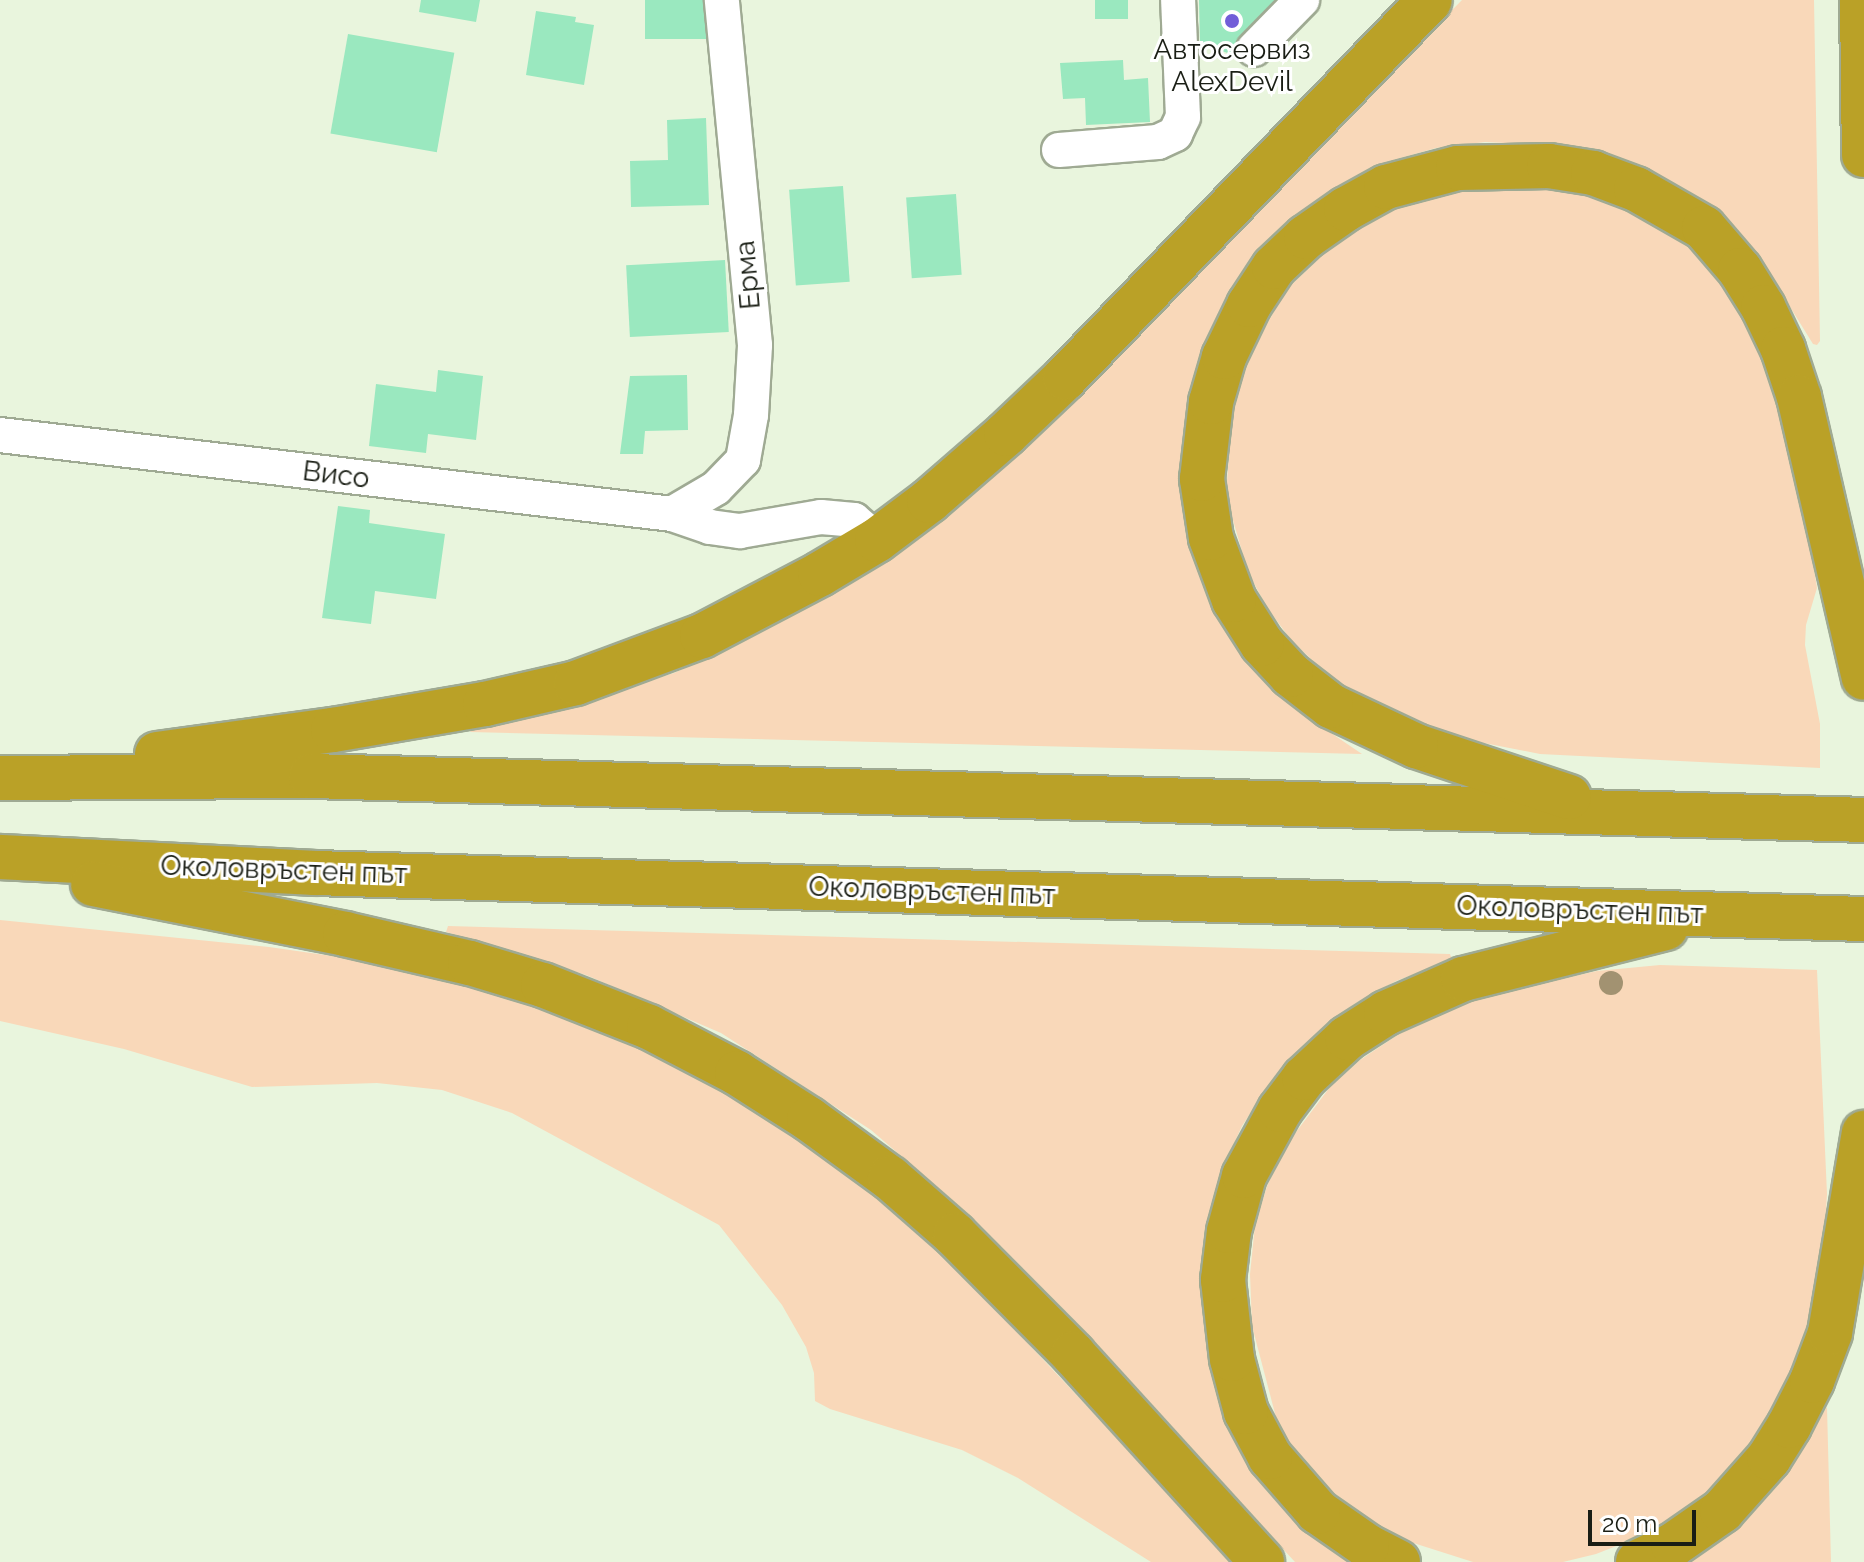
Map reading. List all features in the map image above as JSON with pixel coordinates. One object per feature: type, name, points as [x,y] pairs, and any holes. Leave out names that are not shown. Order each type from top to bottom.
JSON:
[{"type":"highway","points":[[0,776],[333,730],[485,704],[576,683],[702,636],[762,608],[877,540],[929,501],[1065,378],[1430,0]]},
{"type":"highway","points":[[1862,0],[1864,155]]},
{"type":"highway","points":[[1613,811],[1416,746],[1331,706],[1291,675],[1262,644],[1234,600],[1211,538],[1202,479],[1211,402],[1224,357],[1249,305],[1274,267],[1306,237],[1346,209],[1386,187],[1458,168],[1549,166],[1593,173],[1636,189],[1704,228],[1740,270],[1783,349],[1799,397],[1864,678]]},
{"type":"highway","points":[[0,776],[311,776],[1864,820]]},
{"type":"highway","name":"Околовръстен път","points":[[0,857],[330,873],[1864,919]]},
{"type":"highway","points":[[0,866],[345,934],[470,963],[543,985],[649,1027],[737,1073],[855,1153],[955,1235],[1073,1354],[1262,1562]]},
{"type":"highway","points":[[1398,1562],[1367,1546],[1318,1512],[1270,1457],[1246,1412],[1232,1359],[1223,1280],[1229,1231],[1255,1151],[1291,1093],[1319,1063],[1347,1038],[1406,1002],[1463,979],[1733,914]]},
{"type":"highway","points":[[1638,1562],[1673,1545],[1722,1511],[1769,1458],[1789,1426],[1812,1381],[1830,1333],[1864,1133]]},
{"type":"street","name":"Ерма","points":[[672,514],[716,488],[743,460],[751,415],[755,345],[722,0]]},
{"type":"street","points":[[1059,150],[1158,142],[1175,134],[1183,117],[1178,0]]},
{"type":"street","points":[[1254,49],[1302,0]]},
{"type":"street","name":"Висо","points":[[0,435],[672,514],[710,527],[740,531],[821,517],[854,520],[877,540]]},
{"type":"shaded area","points":[[1462,0],[1814,0],[1820,341],[1817,345],[1813,344],[1769,273],[1724,219],[1598,153],[1565,146],[1485,142],[1436,148],[1387,162],[1345,182],[1298,214],[1264,245],[1244,269],[1198,360],[1187,413],[1181,470],[1187,526],[1201,576],[1223,625],[1248,662],[1300,712],[1362,754],[470,732],[476,726],[556,710],[674,673],[738,644],[877,567],[916,537],[1234,232]]},
{"type":"shaded area","points":[[1514,184],[1572,190],[1636,211],[1697,251],[1721,275],[1741,307],[1775,393],[1808,531],[1817,588],[1806,625],[1805,645],[1820,724],[1820,768],[1540,754],[1443,735],[1374,706],[1334,681],[1291,640],[1266,606],[1248,572],[1226,496],[1232,409],[1245,364],[1285,291],[1337,241],[1390,207],[1453,188]]},
{"type":"shaded area","points":[[0,920],[269,947],[360,960],[500,995],[564,1015],[692,1071],[803,1138],[881,1198],[989,1302],[1234,1562],[1151,1562],[1018,1478],[962,1450],[830,1409],[815,1401],[814,1373],[806,1347],[782,1305],[719,1225],[512,1113],[442,1090],[377,1083],[252,1087],[124,1049],[0,1021]]},
{"type":"shaded area","points":[[448,926],[1450,954],[1452,960],[1396,981],[1356,1003],[1302,1047],[1269,1085],[1242,1126],[1221,1172],[1206,1226],[1201,1275],[1206,1333],[1214,1384],[1224,1414],[1266,1490],[1301,1528],[1349,1562],[1295,1562],[1071,1317],[950,1198],[871,1130],[721,1033],[586,975],[446,932]]},
{"type":"shaded area","points":[[1660,965],[1817,970],[1827,1194],[1823,1260],[1805,1351],[1770,1420],[1719,1486],[1647,1534],[1596,1554],[1563,1562],[1473,1562],[1404,1540],[1361,1514],[1317,1480],[1300,1460],[1277,1421],[1252,1326],[1250,1274],[1255,1225],[1267,1186],[1287,1144],[1330,1087],[1360,1060],[1399,1034],[1440,1012],[1483,996],[1597,971]]},
{"type":"shaded area","points":[[1827,1407],[1831,1562],[1685,1562],[1802,1444]]},
{"type":"building","points":[[421,0],[480,0],[476,22],[419,12]]},
{"type":"building","points":[[645,0],[709,0],[709,39],[645,39]]},
{"type":"building","points":[[1095,0],[1128,0],[1128,19],[1095,19]]},
{"type":"building","name":"Автосервиз AlexDevil","points":[[1199,0],[1285,0],[1233,55],[1200,43]]},
{"type":"building","points":[[536,11],[576,17],[575,22],[594,25],[584,85],[526,75]]},
{"type":"building","points":[[348,34],[454,53],[437,152],[330,133]]},
{"type":"building","points":[[1123,60],[1124,80],[1148,78],[1150,122],[1086,125],[1085,98],[1063,99],[1060,63]]},
{"type":"building","points":[[706,118],[709,205],[631,207],[630,161],[668,160],[667,120]]},
{"type":"building","points":[[843,186],[850,282],[796,286],[789,190]]},
{"type":"building","points":[[956,194],[962,275],[912,278],[906,197]]},
{"type":"building","points":[[725,260],[729,332],[630,337],[626,265]]},
{"type":"building","points":[[438,370],[483,376],[476,440],[428,434],[426,453],[369,446],[376,384],[436,392]]},
{"type":"building","points":[[687,375],[688,430],[645,431],[643,454],[620,454],[630,376]]},
{"type":"building","points":[[338,506],[370,510],[369,523],[445,534],[436,599],[375,591],[371,624],[322,618]]},
{"type":"place","name":"Автосервиз AlexDevil","points":[[1232,21]]}]
